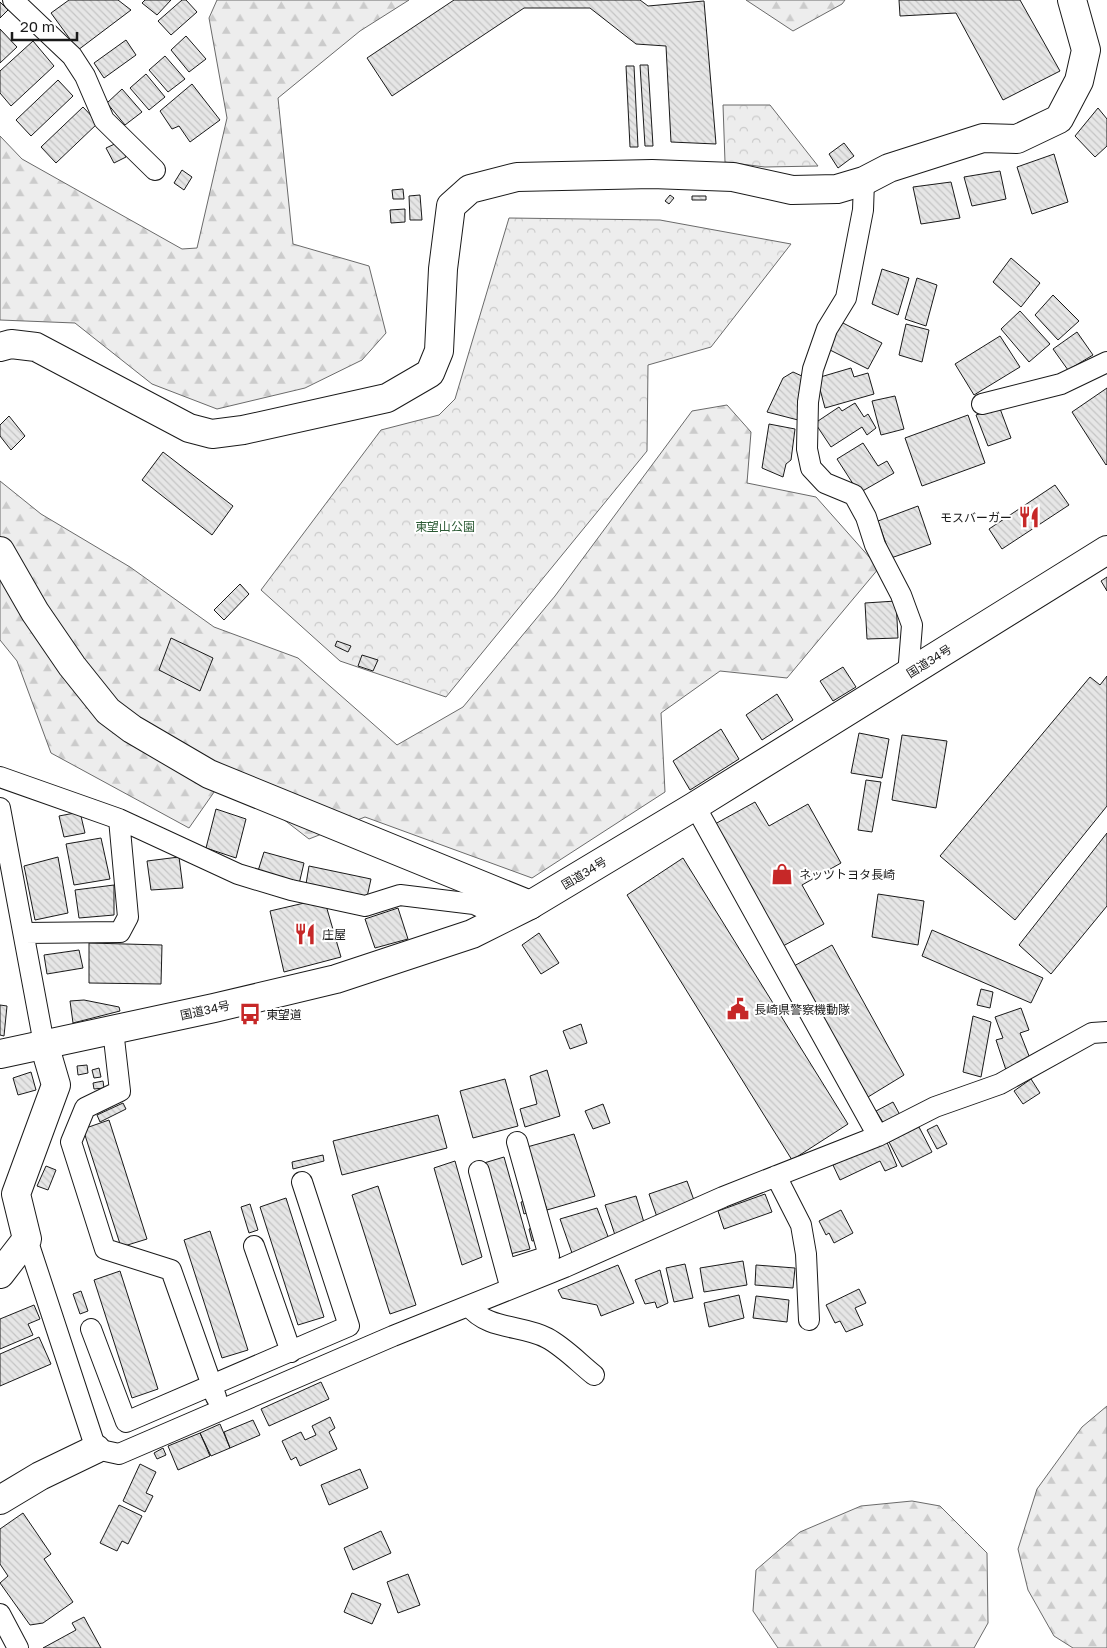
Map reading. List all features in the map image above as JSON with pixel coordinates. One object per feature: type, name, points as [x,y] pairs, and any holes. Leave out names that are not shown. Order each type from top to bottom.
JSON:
[{"type":"main road","points":[[0,347],[11,344],[36,347],[189,428],[212,434],[243,430],[387,398],[430,373],[439,351],[443,269],[451,206],[470,189],[517,177],[652,174],[734,177],[792,190],[837,189],[864,181],[889,168],[983,138],[1016,139],[1059,119],[1079,81],[1086,50],[1072,0]]},
{"type":"main road","name":"国道34号","points":[[0,1054],[336,979],[472,934],[530,905],[695,806],[1107,550]]},
{"type":"main road","points":[[0,551],[35,612],[72,666],[108,711],[132,729],[209,774],[530,905]]},
{"type":"main road","points":[[0,1274],[27,1239],[16,1194],[56,1085],[44,1044]]},
{"type":"main road","points":[[0,1500],[40,1476],[96,1449]]},
{"type":"street","points":[[13,0],[72,56],[85,76],[104,120],[155,170]]},
{"type":"street","points":[[864,181],[863,210],[846,298],[827,329],[813,369],[808,402],[808,449],[811,468],[825,484],[854,495],[866,517],[875,545],[900,594],[912,625],[908,674]]},
{"type":"street","points":[[982,404],[1061,384],[1107,362]]},
{"type":"street","points":[[0,777],[119,819],[238,874],[291,890],[365,906],[400,895],[474,904],[504,918]]},
{"type":"street","points":[[695,806],[878,1136]]},
{"type":"street","points":[[0,808],[25,933],[44,1044]]},
{"type":"street","points":[[25,933],[120,932],[128,918],[119,819]]},
{"type":"street","points":[[113,1030],[120,1091],[85,1108],[71,1142],[105,1250],[171,1270],[221,1411]]},
{"type":"street","points":[[508,1280],[878,1136],[935,1108],[1000,1084],[1092,1033],[1107,1032]]},
{"type":"street","points":[[27,1239],[96,1449],[119,1454],[469,1306],[549,1256],[517,1142]]},
{"type":"street","points":[[479,1171],[508,1280]]},
{"type":"street","points":[[776,1176],[801,1225],[806,1254],[809,1320]]},
{"type":"street","points":[[91,1329],[126,1422],[349,1326],[302,1182]]},
{"type":"street","points":[[254,1246],[291,1352]]},
{"type":"street","points":[[469,1306],[475,1314],[494,1322],[547,1338],[594,1375]]},
{"type":"street","points":[[0,1614],[18,1648]]},
{"type":"green space","points":[[217,0],[409,0],[360,31],[278,98],[293,244],[369,266],[386,333],[362,360],[305,388],[217,409],[152,384],[75,323],[0,320],[0,136],[22,159],[182,249],[197,248],[227,118],[209,18]]},
{"type":"green space","points":[[746,0],[845,0],[842,4],[793,31]]},
{"type":"green space","points":[[723,105],[770,105],[818,166],[765,167],[725,162]]},
{"type":"green space","name":"東望山公園","points":[[509,218],[660,220],[791,244],[711,347],[648,365],[647,451],[446,697],[340,661],[261,590],[381,430],[439,415],[455,399]]},
{"type":"green space","points":[[727,405],[751,432],[747,483],[816,497],[879,568],[787,678],[720,671],[661,713],[665,792],[532,878],[365,817],[309,839],[252,795],[219,785],[189,828],[51,753],[17,661],[0,640],[0,481],[41,514],[130,567],[214,627],[298,658],[397,745],[463,707],[555,596],[692,411]]},
{"type":"green space","points":[[1107,1406],[1107,1648],[1073,1648],[1054,1636],[1028,1590],[1018,1549],[1037,1489],[1082,1427]]},
{"type":"green space","points":[[912,1501],[940,1506],[987,1553],[988,1623],[974,1648],[778,1648],[753,1611],[756,1570],[800,1532],[861,1506]]},
{"type":"building","points":[[69,0],[118,0],[131,10],[78,50],[51,13]]},
{"type":"building","points":[[145,0],[171,0],[157,15],[142,3]]},
{"type":"building","points":[[182,0],[186,0],[197,12],[171,35],[158,21]]},
{"type":"building","points":[[454,0],[640,0],[648,6],[704,1],[716,144],[671,142],[666,46],[636,44],[590,8],[524,8],[392,96],[367,58]]},
{"type":"building","points":[[899,0],[1020,0],[1060,71],[1003,100],[956,13],[900,16]]},
{"type":"building","points":[[0,2],[8,10],[0,18]]},
{"type":"building","points":[[0,29],[17,47],[0,63]]},
{"type":"building","points":[[186,36],[206,59],[189,72],[171,50]]},
{"type":"building","points":[[126,40],[136,55],[104,78],[94,63]]},
{"type":"building","points":[[33,41],[54,66],[11,106],[0,93],[0,71]]},
{"type":"building","points":[[165,56],[185,79],[168,92],[149,70]]},
{"type":"building","points":[[640,65],[648,65],[653,146],[645,146]]},
{"type":"building","points":[[626,66],[634,66],[638,147],[630,147]]},
{"type":"building","points":[[146,74],[165,97],[149,110],[130,88]]},
{"type":"building","points":[[58,80],[73,96],[31,136],[16,120]]},
{"type":"building","points":[[192,84],[220,120],[190,142],[179,126],[172,129],[160,111]]},
{"type":"building","points":[[122,89],[142,112],[125,125],[107,103]]},
{"type":"building","points":[[83,107],[98,123],[56,163],[41,147]]},
{"type":"building","points":[[1098,108],[1107,119],[1107,146],[1095,157],[1075,136]]},
{"type":"building","points":[[119,142],[126,157],[114,163],[106,148]]},
{"type":"building","points":[[844,143],[854,156],[838,168],[829,154]]},
{"type":"building","points":[[1054,154],[1068,202],[1032,214],[1017,167]]},
{"type":"building","points":[[182,170],[192,177],[184,190],[174,183]]},
{"type":"building","points":[[1000,171],[1006,199],[972,206],[964,177]]},
{"type":"building","points":[[951,182],[960,218],[921,224],[913,187]]},
{"type":"building","points":[[403,189],[404,199],[393,199],[392,190]]},
{"type":"building","points":[[420,195],[422,220],[410,220],[409,196]]},
{"type":"building","points":[[670,195],[674,198],[669,204],[665,201]]},
{"type":"building","points":[[692,196],[706,196],[706,200],[692,200]]},
{"type":"building","points":[[405,209],[405,222],[391,223],[390,210]]},
{"type":"building","points":[[1011,258],[1040,283],[1021,307],[993,282]]},
{"type":"building","points":[[882,269],[909,278],[898,315],[872,304]]},
{"type":"building","points":[[917,278],[937,285],[926,326],[905,319]]},
{"type":"building","points":[[1053,295],[1079,321],[1058,340],[1035,315]]},
{"type":"building","points":[[1020,311],[1050,344],[1029,362],[1001,329]]},
{"type":"building","points":[[841,322],[882,343],[868,369],[828,349]]},
{"type":"building","points":[[906,324],[929,330],[922,362],[899,355]]},
{"type":"building","points":[[1077,332],[1093,355],[1068,370],[1053,349]]},
{"type":"building","points":[[1000,336],[1020,367],[974,395],[955,364]]},
{"type":"building","points":[[851,368],[854,377],[868,373],[874,394],[825,408],[817,378]]},
{"type":"building","points":[[793,372],[804,377],[798,420],[767,412],[783,378]]},
{"type":"building","points":[[1107,388],[1107,464],[1106,465],[1072,412]]},
{"type":"building","points":[[895,396],[904,429],[881,435],[872,401]]},
{"type":"building","points":[[855,403],[864,417],[868,414],[876,428],[867,435],[862,427],[831,447],[815,423],[839,407],[842,411]]},
{"type":"building","points":[[999,406],[1011,438],[988,446],[976,415]]},
{"type":"building","points":[[968,415],[985,463],[922,486],[905,438]]},
{"type":"building","points":[[9,416],[25,436],[11,450],[0,436],[0,425]]},
{"type":"building","points":[[769,424],[795,429],[791,460],[786,464],[783,477],[762,468]]},
{"type":"building","points":[[863,443],[878,466],[887,461],[894,473],[859,493],[837,459]]},
{"type":"building","points":[[163,452],[233,506],[212,535],[142,480]]},
{"type":"building","name":"モスバーガー","points":[[1055,485],[1069,505],[1002,549],[989,529]]},
{"type":"building","points":[[918,506],[931,544],[891,558],[878,521]]},
{"type":"building","points":[[1107,577],[1107,591],[1101,581]]},
{"type":"building","points":[[240,584],[249,594],[224,620],[214,610]]},
{"type":"building","points":[[896,601],[898,638],[867,639],[865,603]]},
{"type":"building","points":[[171,638],[213,658],[200,691],[159,670]]},
{"type":"building","points":[[337,641],[351,646],[348,652],[335,646]]},
{"type":"building","points":[[362,655],[378,660],[373,671],[358,666]]},
{"type":"building","points":[[843,667],[856,687],[833,701],[820,681]]},
{"type":"building","points":[[1107,676],[1107,806],[1015,920],[940,856],[1090,677],[1100,685]]},
{"type":"building","points":[[777,694],[793,720],[762,740],[746,715]]},
{"type":"building","points":[[721,729],[739,759],[690,790],[673,761]]},
{"type":"building","points":[[859,733],[889,739],[882,778],[851,773]]},
{"type":"building","points":[[902,735],[947,741],[936,808],[892,800]]},
{"type":"building","points":[[866,780],[881,782],[872,832],[858,830]]},
{"type":"building","name":"ネッツトヨタ長崎","points":[[755,802],[769,826],[808,804],[841,863],[802,885],[824,924],[783,946],[715,824]]},
{"type":"building","points":[[216,809],[246,819],[236,858],[206,848]]},
{"type":"building","points":[[80,812],[85,833],[64,837],[59,816]]},
{"type":"building","points":[[1107,833],[1107,906],[1051,974],[1019,945]]},
{"type":"building","points":[[101,838],[110,879],[74,885],[66,844]]},
{"type":"building","points":[[264,852],[304,863],[299,884],[258,871]]},
{"type":"building","points":[[58,857],[68,913],[35,920],[24,866]]},
{"type":"building","points":[[179,857],[183,888],[151,890],[147,861]]},
{"type":"building","name":"長崎県警察機動隊","points":[[683,858],[848,1124],[792,1160],[627,895]]},
{"type":"building","points":[[309,866],[371,879],[367,897],[306,884]]},
{"type":"building","points":[[114,885],[114,915],[79,918],[75,890]]},
{"type":"building","points":[[878,894],[924,901],[918,945],[872,937]]},
{"type":"building","name":"庄屋","points":[[313,901],[325,902],[341,957],[284,972],[270,911]]},
{"type":"building","points":[[398,908],[408,939],[375,948],[365,919]]},
{"type":"building","points":[[932,930],[1043,978],[1031,1003],[922,956]]},
{"type":"building","points":[[539,933],[559,963],[541,974],[522,945]]},
{"type":"building","points":[[89,943],[162,945],[161,984],[89,983]]},
{"type":"building","points":[[832,945],[904,1075],[868,1097],[794,966]]},
{"type":"building","points":[[79,950],[83,968],[47,974],[44,955]]},
{"type":"building","points":[[981,989],[993,992],[990,1008],[977,1005]]},
{"type":"building","points":[[84,1000],[119,1007],[120,1011],[73,1023],[70,1001]]},
{"type":"building","points":[[0,1005],[7,1006],[4,1036],[0,1035]]},
{"type":"building","points":[[1021,1008],[1029,1030],[1020,1033],[1031,1061],[1006,1070],[996,1040],[1003,1038],[995,1017]]},
{"type":"building","points":[[973,1016],[991,1022],[981,1077],[963,1072]]},
{"type":"building","points":[[581,1024],[587,1043],[570,1049],[563,1031]]},
{"type":"building","points":[[87,1065],[88,1073],[78,1075],[77,1066]]},
{"type":"building","points":[[99,1068],[101,1077],[94,1078],[92,1070]]},
{"type":"building","points":[[547,1070],[560,1116],[525,1127],[520,1109],[537,1104],[530,1076]]},
{"type":"building","points":[[31,1072],[36,1090],[18,1095],[13,1078]]},
{"type":"building","points":[[505,1079],[518,1126],[473,1138],[460,1091]]},
{"type":"building","points":[[1031,1079],[1040,1093],[1023,1104],[1014,1091]]},
{"type":"building","points":[[103,1081],[104,1088],[94,1089],[93,1083]]},
{"type":"building","points":[[893,1102],[900,1115],[884,1124],[876,1111]]},
{"type":"building","points":[[123,1103],[126,1109],[100,1122],[97,1115]]},
{"type":"building","points":[[603,1104],[610,1123],[593,1129],[585,1111]]},
{"type":"building","points":[[438,1115],[447,1148],[342,1175],[333,1141]]},
{"type":"building","points":[[109,1120],[147,1239],[121,1247],[83,1129]]},
{"type":"building","points":[[937,1125],[947,1144],[937,1149],[927,1130]]},
{"type":"building","points":[[919,1127],[932,1152],[902,1167],[889,1142]]},
{"type":"building","points":[[574,1134],[595,1196],[547,1210],[527,1147]]},
{"type":"building","points":[[886,1140],[897,1166],[885,1171],[880,1161],[840,1180],[833,1165]]},
{"type":"building","points":[[323,1155],[324,1161],[293,1169],[292,1162]]},
{"type":"building","points":[[504,1157],[530,1249],[510,1254],[484,1163]]},
{"type":"building","points":[[455,1161],[482,1257],[462,1265],[434,1168]]},
{"type":"building","points":[[46,1166],[56,1170],[48,1190],[37,1186]]},
{"type":"building","points":[[687,1181],[695,1203],[657,1217],[649,1194]]},
{"type":"building","points":[[378,1186],[416,1305],[390,1314],[352,1195]]},
{"type":"building","points":[[765,1194],[772,1212],[724,1229],[718,1211]]},
{"type":"building","points":[[636,1196],[646,1229],[616,1238],[605,1205]]},
{"type":"building","points":[[286,1198],[324,1317],[298,1325],[260,1207]]},
{"type":"building","points":[[526,1201],[529,1212],[524,1214],[521,1202]]},
{"type":"building","points":[[250,1204],[258,1230],[249,1233],[241,1207]]},
{"type":"building","points":[[597,1208],[609,1239],[572,1253],[560,1219]]},
{"type":"building","points":[[841,1210],[853,1233],[834,1243],[829,1233],[826,1235],[819,1221]]},
{"type":"building","points":[[534,1227],[537,1240],[532,1241],[529,1229]]},
{"type":"building","points":[[210,1231],[248,1350],[222,1358],[184,1240]]},
{"type":"building","points":[[743,1261],[747,1285],[704,1292],[700,1268]]},
{"type":"building","points":[[685,1264],[693,1298],[674,1302],[666,1268]]},
{"type":"building","points":[[618,1265],[634,1303],[601,1316],[597,1305],[562,1298],[558,1290]]},
{"type":"building","points":[[756,1265],[795,1268],[793,1288],[755,1285]]},
{"type":"building","points":[[660,1270],[668,1303],[657,1308],[655,1302],[645,1304],[635,1280]]},
{"type":"building","points":[[120,1271],[158,1389],[132,1398],[94,1280]]},
{"type":"building","points":[[859,1289],[866,1303],[855,1308],[863,1325],[846,1332],[840,1321],[835,1323],[826,1305]]},
{"type":"building","points":[[81,1291],[88,1311],[80,1314],[73,1294]]},
{"type":"building","points":[[739,1295],[744,1318],[709,1327],[704,1303]]},
{"type":"building","points":[[756,1296],[789,1300],[787,1322],[753,1318]]},
{"type":"building","points":[[34,1305],[40,1319],[28,1324],[33,1335],[0,1349],[0,1319]]},
{"type":"building","points":[[39,1337],[51,1364],[0,1386],[0,1354]]},
{"type":"building","points":[[321,1382],[329,1399],[269,1426],[261,1409]]},
{"type":"building","points":[[330,1417],[335,1428],[329,1432],[337,1449],[300,1466],[296,1457],[291,1460],[282,1441],[301,1432],[305,1440],[316,1435],[312,1426]]},
{"type":"building","points":[[253,1420],[260,1435],[230,1448],[224,1432]]},
{"type":"building","points":[[220,1424],[230,1448],[211,1456],[200,1433]]},
{"type":"building","points":[[200,1433],[210,1456],[178,1470],[168,1446]]},
{"type":"building","points":[[163,1448],[166,1455],[157,1459],[154,1453]]},
{"type":"building","points":[[140,1464],[156,1472],[146,1493],[153,1496],[145,1512],[123,1501]]},
{"type":"building","points":[[360,1469],[368,1488],[329,1505],[321,1485]]},
{"type":"building","points":[[119,1505],[142,1516],[128,1544],[122,1541],[117,1551],[100,1543]]},
{"type":"building","points":[[23,1513],[51,1554],[44,1559],[73,1602],[43,1623],[30,1625],[0,1583],[8,1576],[0,1564],[0,1529]]},
{"type":"building","points":[[381,1531],[391,1553],[353,1570],[344,1548]]},
{"type":"building","points":[[408,1574],[420,1605],[398,1613],[387,1582]]},
{"type":"building","points":[[352,1593],[381,1604],[372,1624],[344,1612]]},
{"type":"building","points":[[84,1617],[101,1648],[43,1648],[76,1630],[72,1623]]},
{"type":"place","name":"モスバーガー","points":[[1029,517]]},
{"type":"place","name":"ネッツトヨタ長崎","points":[[782,874]]},
{"type":"place","name":"庄屋","points":[[305,934]]},
{"type":"place","name":"長崎県警察機動隊","points":[[738,1009]]},
{"type":"place","name":"東望道","points":[[250,1014]]}]
